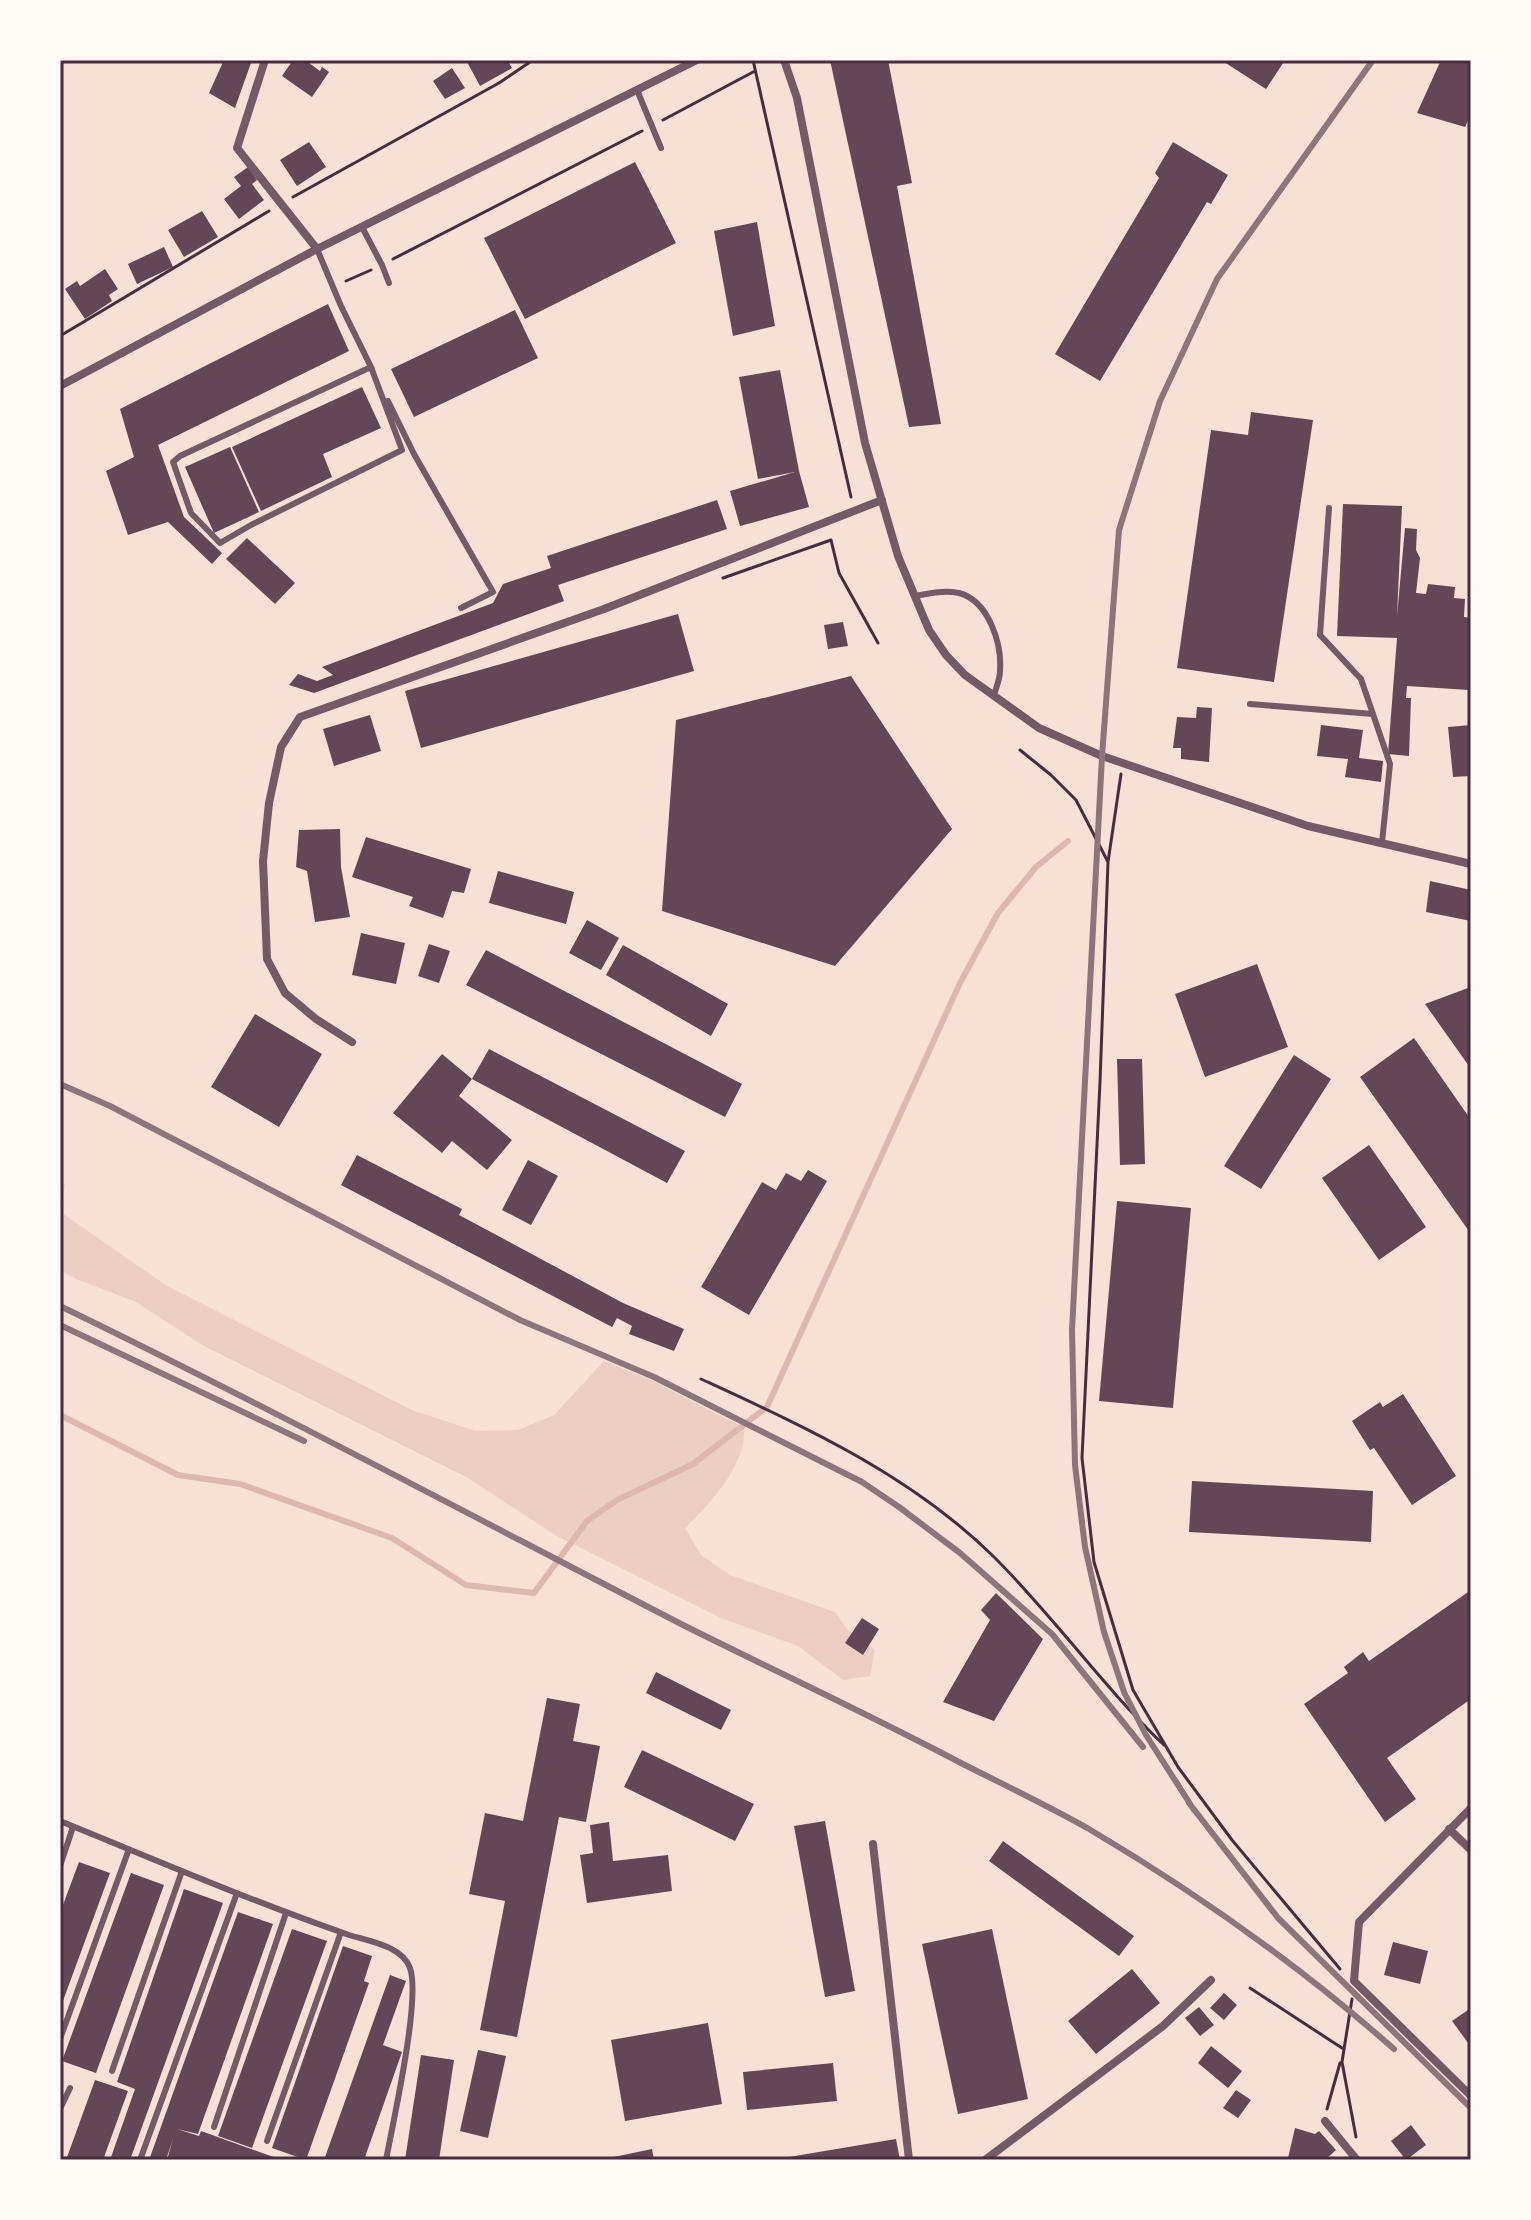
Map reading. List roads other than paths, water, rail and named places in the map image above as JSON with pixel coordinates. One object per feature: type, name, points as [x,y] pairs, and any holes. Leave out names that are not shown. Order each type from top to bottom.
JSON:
[{"type":"street","points":[[265,60],[237,148],[317,249]]},
{"type":"street","points":[[60,386],[317,249],[697,60]]},
{"type":"street","points":[[784,60],[797,98],[865,443],[898,556],[929,630],[946,655],[965,675],[1039,728],[1122,763],[1308,826],[1471,864]]},
{"type":"street","points":[[352,1042],[316,1019],[285,993],[267,959],[263,861],[269,803],[281,747],[300,717],[604,609],[882,500]]},
{"type":"street","points":[[1471,1808],[1359,1922],[1354,1981],[1471,2096]]},
{"type":"street","points":[[1449,1829],[1471,1850]]},
{"type":"street","points":[[873,1844],[909,2160]]},
{"type":"street","points":[[985,2160],[1163,2026],[1211,1980]]},
{"type":"street","points":[[1325,2121],[1357,2160]]},
{"type":"lane","points":[[637,90],[661,148]]},
{"type":"lane","points":[[362,227],[389,283]]},
{"type":"lane","points":[[317,249],[341,306],[414,454],[493,592],[461,608]]},
{"type":"lane","points":[[371,367],[402,450],[220,543],[191,513],[173,462],[371,367]]},
{"type":"lane","points":[[1329,508],[1320,635],[1361,679],[1390,764],[1382,843]]},
{"type":"lane","points":[[915,596],[944,591],[957,593],[969,597],[980,608],[995,632],[1000,650],[1000,674],[994,695]]},
{"type":"lane","points":[[1250,704],[1373,714]]},
{"type":"lane","points":[[60,1821],[286,1913],[397,1951],[409,1965],[413,1982],[407,2042],[386,2160]]},
{"type":"lane","points":[[60,1866],[73,1827]]},
{"type":"lane","points":[[60,2039],[129,1849]]},
{"type":"lane","points":[[112,2071],[182,1871]]},
{"type":"lane","points":[[140,2160],[237,1893]]},
{"type":"lane","points":[[214,2127],[286,1913]]},
{"type":"lane","points":[[267,2141],[341,1932]]},
{"type":"lane","points":[[60,2109],[70,2088]]},
{"type":"waterway","points":[[60,1415],[178,1475],[240,1484],[392,1538],[466,1585],[534,1593],[587,1521],[617,1500],[693,1464],[767,1407],[960,983],[998,913],[1036,867],[1068,841]]},
{"type":"railway","points":[[1194,1810],[1146,1735],[1124,1692],[1104,1632],[1085,1547],[1075,1465],[1072,1330],[1102,756],[1119,530],[1160,401],[1217,279],[1373,60]]},
{"type":"railway","points":[[60,1084],[110,1106],[520,1320],[654,1377],[862,1482],[960,1553],[1052,1634],[1143,1747]]},
{"type":"railway","points":[[60,1306],[683,1625],[1073,1820],[1129,1853],[1247,1932],[1394,2049]]},
{"type":"railway","points":[[60,1325],[304,1441]]},
{"type":"railway","points":[[1189,1803],[1278,1918],[1471,2108]]}]
